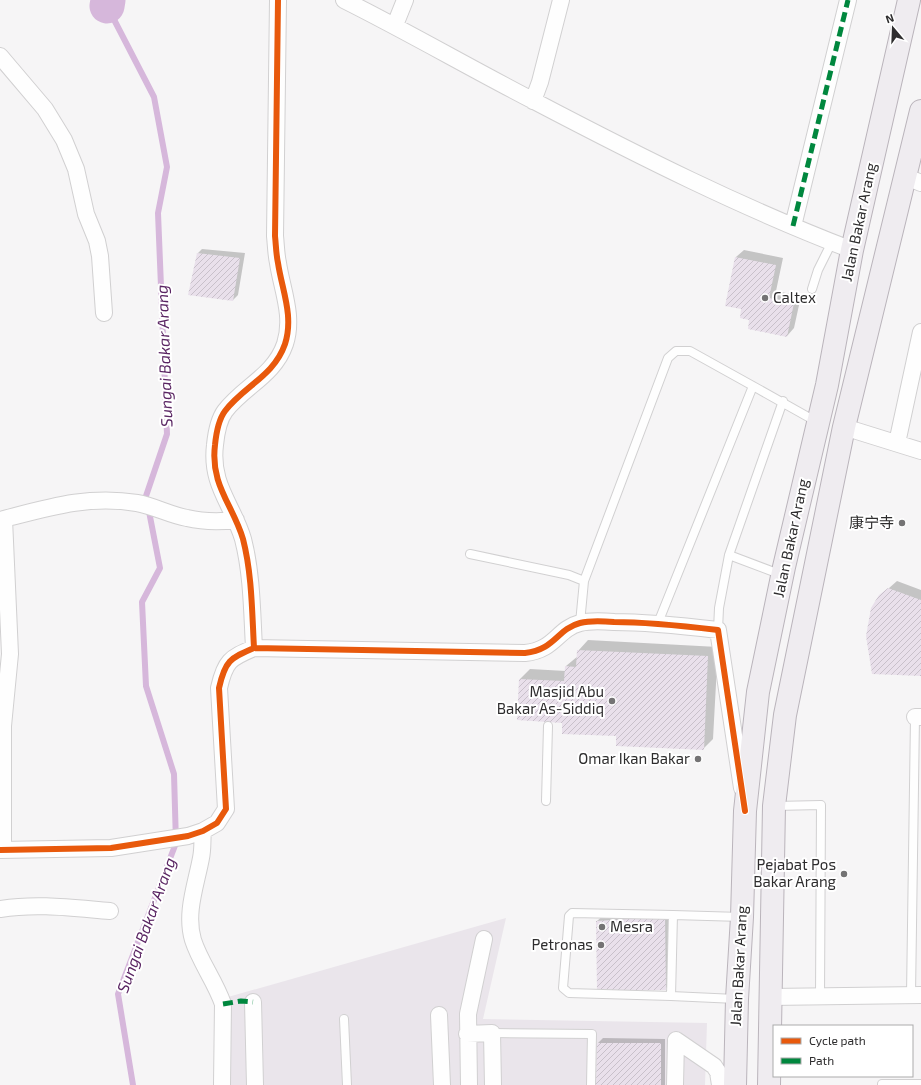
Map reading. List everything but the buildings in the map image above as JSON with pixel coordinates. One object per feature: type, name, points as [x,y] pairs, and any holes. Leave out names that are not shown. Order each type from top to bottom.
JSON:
[{"type":"main road","name":"Jalan Bakar Arang","points":[[735,1085],[745,811],[758,692],[782,575],[818,422],[842,246],[909,0]]},
{"type":"main road","name":"Jalan Bakar Arang","points":[[769,1085],[774,806],[785,715],[844,427],[913,180],[921,111]]},
{"type":"street","points":[[254,648],[247,560],[236,520],[220,490],[216,472],[215,446],[219,424],[224,411],[259,380],[275,362],[285,343],[288,325],[288,306],[278,264],[275,236],[278,0]]},
{"type":"street","points":[[344,0],[394,25],[533,101],[654,163],[793,226],[842,246]]},
{"type":"street","points":[[394,25],[405,0]]},
{"type":"street","points":[[533,101],[540,82],[561,0]]},
{"type":"street","points":[[793,226],[848,0]]},
{"type":"street","points":[[0,56],[45,109],[64,140],[76,169],[86,214],[97,241],[100,256],[104,313]]},
{"type":"street","points":[[897,443],[921,332]]},
{"type":"street","points":[[844,427],[921,451]]},
{"type":"street","points":[[236,520],[216,522],[186,518],[145,505],[110,500],[63,503],[2,519],[10,654],[2,726],[2,849],[110,848],[195,833],[217,823],[226,809],[219,688],[223,670],[234,656],[254,648],[525,653],[537,652],[547,647],[570,628],[580,623],[591,621],[658,623],[718,630],[745,811]]},
{"type":"street","points":[[195,833],[202,856],[191,908],[190,923],[193,940],[223,1004],[222,1085]]},
{"type":"street","points":[[0,909],[22,905],[110,911]]},
{"type":"street","points":[[469,1085],[467,1034],[468,1014],[484,939]]},
{"type":"street","points":[[770,997],[916,995]]},
{"type":"street","points":[[253,1002],[255,1085]]},
{"type":"street","points":[[439,1015],[442,1085]]},
{"type":"street","points":[[467,1034],[492,1033],[493,1085]]},
{"type":"street","points":[[675,1085],[676,1040],[714,1066],[718,1072],[720,1085]]},
{"type":"lane","points":[[812,289],[818,270],[842,246]]},
{"type":"lane","points":[[580,623],[584,581],[668,358],[676,351],[690,351],[818,422]]},
{"type":"lane","points":[[658,623],[753,386]]},
{"type":"lane","points":[[718,630],[719,608],[729,555],[782,402]]},
{"type":"lane","points":[[470,554],[569,575],[584,581]]},
{"type":"lane","points":[[729,555],[782,575]]},
{"type":"lane","points":[[916,995],[918,717]]},
{"type":"lane","points":[[546,801],[548,726]]},
{"type":"lane","points":[[774,806],[821,805],[820,997]]},
{"type":"lane","points":[[737,999],[569,993],[563,988],[569,916],[572,913],[742,917]]},
{"type":"lane","points":[[671,996],[674,915]]},
{"type":"lane","points":[[344,1020],[347,1085]]},
{"type":"lane","points":[[492,1033],[592,1034],[591,1085]]},
{"type":"lane","points":[[882,1084],[921,1084]]},
{"type":"shaded area","points":[[506,918],[483,1019],[707,1023],[705,1085],[220,1085],[214,1001]]},
{"type":"waterway","name":"Sungai Bakar Arang","points":[[107,6],[108,0]]},
{"type":"waterway","name":"Sungai Bakar Arang","points":[[107,6],[154,97],[167,167],[158,213],[167,434],[146,496],[160,568],[142,602],[146,686],[174,774],[176,843],[118,994],[133,1085]]},
{"type":"marked path","points":[[793,226],[848,0]]},
{"type":"marked path","points":[[223,1004],[241,1001],[253,1002]]},
{"type":"cycle path","points":[[254,648],[251,593],[246,552],[239,527],[219,483],[214,459],[217,432],[223,414],[241,394],[266,373],[274,364],[285,344],[287,334],[288,313],[277,260],[275,236],[278,0]]},
{"type":"cycle path","points":[[0,850],[111,848],[188,836],[203,831],[217,823],[226,809],[219,688],[226,666],[234,658],[254,648],[525,653],[535,651],[550,644],[572,626],[593,621],[653,623],[718,630],[745,811]]},
{"type":"place","name":"Caltex","points":[[765,298]]},
{"type":"place","name":"康宁寺","points":[[902,523]]},
{"type":"place","name":"Masjid Abu Bakar As-Siddiq","points":[[612,701]]},
{"type":"place","name":"Omar Ikan Bakar","points":[[698,759]]},
{"type":"place","name":"Pejabat Pos Bakar Arang","points":[[844,874]]},
{"type":"place","name":"Mesra","points":[[602,927]]},
{"type":"place","name":"Petronas","points":[[601,945]]}]
